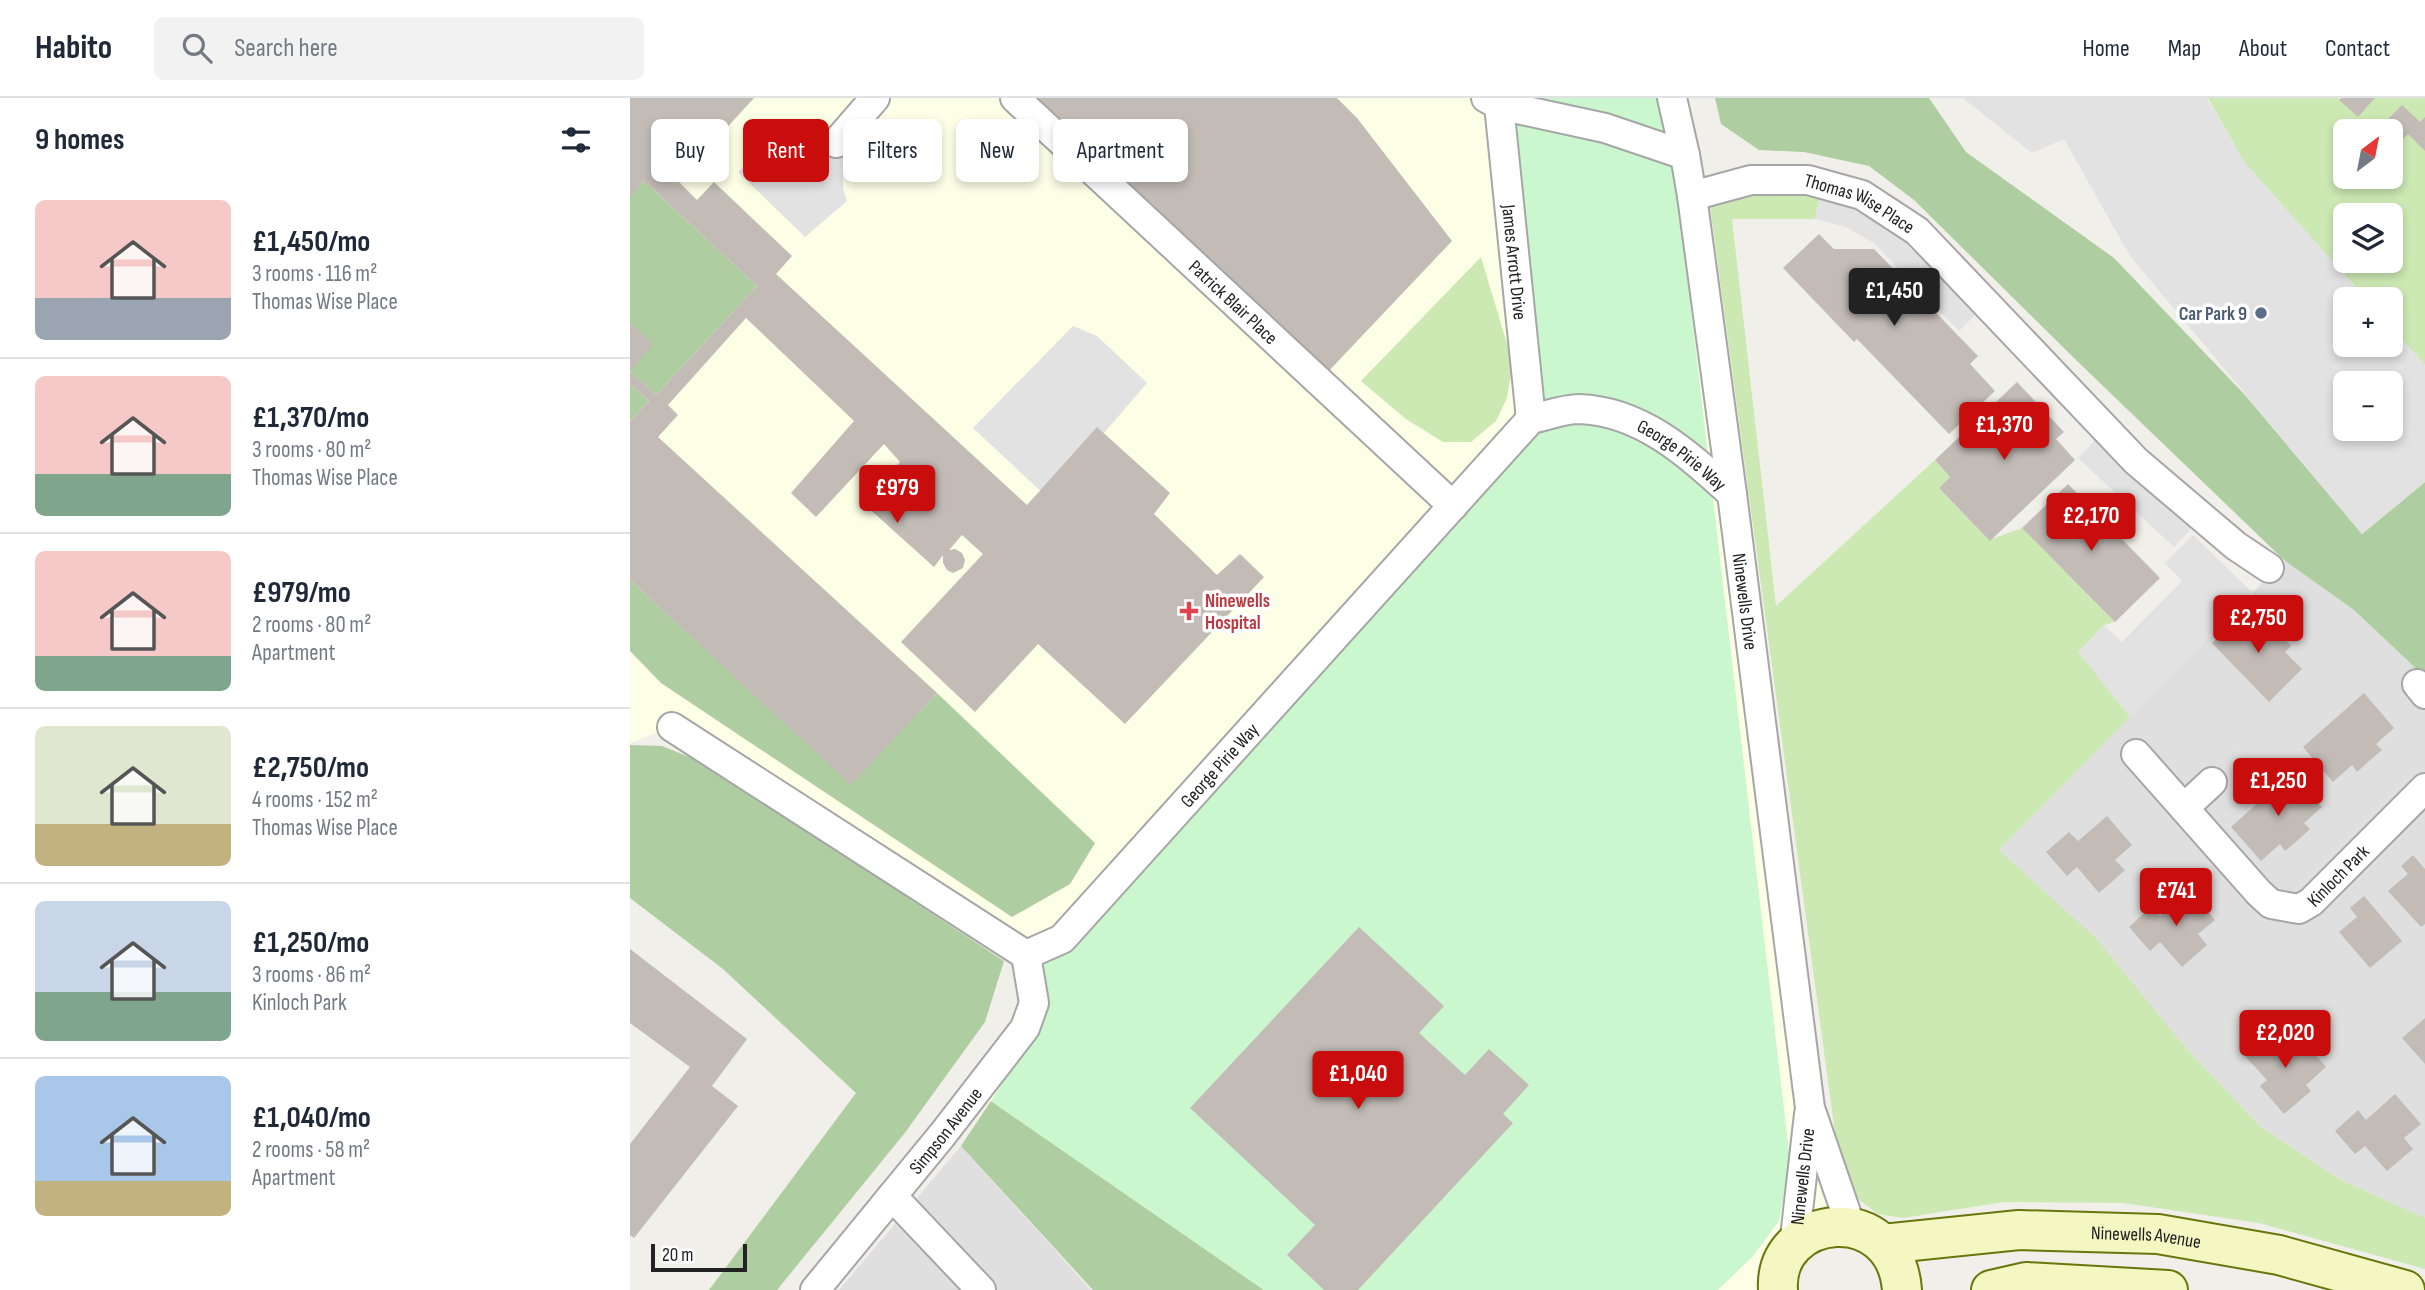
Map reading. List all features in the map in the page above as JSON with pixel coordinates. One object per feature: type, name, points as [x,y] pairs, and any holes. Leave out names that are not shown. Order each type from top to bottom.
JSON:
[{"type":"street","points":[[836,143],[874,98]]},
{"type":"street","name":"Patrick Blair Place","points":[[1015,98],[1453,506]]},
{"type":"street","name":"Ninewells Drive","points":[[1672,98],[1692,196],[1810,1108],[1794,1246]]},
{"type":"street","name":"James Arrott Drive","points":[[1531,419],[1493,102],[1605,128],[1685,155]]},
{"type":"street","name":"Thomas Wise Place","points":[[1692,196],[1751,180],[1808,180],[1862,195],[1917,231],[2136,461],[2236,546],[2269,568]]},
{"type":"street","name":"George Pirie Way","points":[[1026,955],[1062,939],[1531,419],[1577,409],[1609,413],[1654,430],[1691,457],[1732,494]]},
{"type":"street","points":[[672,727],[1026,955]]},
{"type":"street","name":"Kinloch Park","points":[[2136,754],[2259,893],[2271,904],[2299,909],[2311,902],[2425,788]]},
{"type":"street","points":[[2184,808],[2213,782]]},
{"type":"street","name":"Simpson Avenue","points":[[815,1290],[1025,1028],[1034,1003],[1026,955]]},
{"type":"street","name":"Ninewells Drive","points":[[1810,1108],[1867,1236]]},
{"type":"street","points":[[892,1196],[981,1290]]},
{"type":"street","name":"Ninewells Avenue","points":[[1794,1246],[1810,1233],[1830,1227],[1867,1236],[2019,1230],[2158,1234],[2279,1255],[2405,1290]]},
{"type":"street","points":[[1867,1236],[1894,1259],[1901,1275],[1902,1290]]},
{"type":"street","points":[[1775,1287],[1782,1263],[1794,1246]]},
{"type":"street","points":[[1991,1290],[2026,1282],[2168,1290]]},
{"type":"shaded area","name":"Ninewells Hospital","points":[[630,98],[1672,98],[1841,1223],[1770,1290],[1264,1290],[991,1101],[943,1134],[1025,1028],[1025,955],[672,727],[630,743]]},
{"type":"shaded area","name":"Car Park 9","points":[[1963,98],[2207,98],[2244,162],[2333,262],[2333,273],[2343,273],[2355,287],[2333,287],[2333,357],[2403,357],[2403,340],[2425,365],[2425,482],[2362,534],[2130,256],[2064,139],[2032,153]]},
{"type":"shaded area","points":[[830,138],[843,149],[843,188],[847,201],[805,237],[748,182],[829,182]]},
{"type":"shaded area","points":[[1820,197],[1854,205],[1889,226],[1977,313],[1959,331],[1874,243],[1846,227],[1815,219]]},
{"type":"shaded area","points":[[1073,326],[1097,336],[1147,383],[1048,498],[973,428]]},
{"type":"shaded area","points":[[2095,440],[2191,529],[2174,547],[2078,458]]},
{"type":"shaded area","points":[[2193,535],[2252,592],[2130,717],[2078,652],[2104,625],[2122,642],[2182,581],[2165,563]]},
{"type":"shaded area","points":[[2285,560],[2354,610],[2425,677],[2425,1218],[2341,1180],[2261,1127],[1998,850]]},
{"type":"shaded area","points":[[961,1146],[1091,1290],[839,1290]]},
{"type":"green space","points":[[1499,98],[1659,98],[1675,171],[1790,1161],[1779,1221],[1753,1256],[1718,1290],[1264,1290],[991,1101],[1041,1021],[1039,971],[1462,506],[1542,430]]},
{"type":"green space","points":[[1715,98],[1929,98],[1966,152],[2114,258],[2245,395],[2362,534],[2425,482],[2425,677],[2354,610],[2284,560],[1914,200],[1869,166],[1804,152],[1759,150],[1721,124]]},
{"type":"green space","points":[[2208,98],[2338,98],[2358,117],[2375,98],[2425,98],[2425,365],[2403,340],[2403,287],[2355,287],[2343,273],[2403,273],[2403,203],[2333,203],[2333,262],[2244,162]]},
{"type":"green space","points":[[644,181],[757,286],[656,395],[630,371],[630,196]]},
{"type":"green space","points":[[1752,192],[1820,197],[1815,219],[1732,219],[1776,606],[1935,460],[1950,477],[1939,488],[1989,540],[2022,528],[2115,622],[2104,625],[2079,652],[2130,717],[1999,850],[2096,938],[2185,1047],[2261,1127],[2341,1180],[2425,1218],[2425,1269],[2259,1223],[2123,1203],[2004,1202],[1903,1218],[1878,1214],[1854,1196],[1840,1170],[1710,206]]},
{"type":"green space","points":[[1481,257],[1513,364],[1507,398],[1496,421],[1471,442],[1443,442],[1406,419],[1361,381]]},
{"type":"green space","points":[[630,384],[649,401],[630,421]]},
{"type":"green space","points":[[630,580],[851,784],[937,693],[1095,843],[1070,884],[1012,917],[661,683],[630,651]]},
{"type":"green space","points":[[630,745],[662,746],[702,762],[1004,961],[985,1022],[904,1134],[777,1290],[709,1290],[856,1093],[723,969],[630,898]]},
{"type":"green space","points":[[991,1101],[1264,1290],[1093,1290],[961,1146]]},
{"type":"building","points":[[630,98],[754,98],[729,125],[729,119],[651,119],[651,182],[679,182],[697,200],[714,182],[792,256],[776,274],[1027,505],[1097,427],[1170,493],[1154,514],[1217,575],[1240,554],[1264,577],[1125,724],[1038,644],[975,712],[901,642],[983,554],[962,535],[949,550],[955,549],[962,553],[965,560],[963,568],[953,573],[947,570],[943,555],[934,567],[864,504],[900,462],[884,444],[816,517],[791,493],[854,421],[746,318],[668,405],[678,415],[658,437],[937,693],[851,785],[630,580],[630,421],[649,401],[630,384],[630,371],[656,395],[757,286],[644,181],[630,197]]},
{"type":"building","points":[[1018,98],[1337,98],[1357,118],[1452,241],[1324,376],[1110,182],[1188,182],[1188,119],[1053,119],[1053,130]]},
{"type":"building","points":[[2375,98],[2358,117],[2339,100]]},
{"type":"building","points":[[2402,105],[2420,122],[2425,117],[2425,151],[2408,134],[2403,139],[2403,119],[2388,119]]},
{"type":"building","points":[[1819,234],[1834,249],[1874,249],[1978,356],[1970,364],[1995,391],[1949,434],[1857,339],[1854,342],[1783,268]]},
{"type":"building","points":[[630,322],[654,344],[630,371]]},
{"type":"building","points":[[2017,382],[2064,432],[2056,439],[2075,460],[1990,541],[1939,488],[1950,477],[1935,460]]},
{"type":"building","points":[[2068,484],[2160,578],[2115,622],[2022,528]]},
{"type":"building","points":[[2245,611],[2262,628],[2268,622],[2291,646],[2285,652],[2302,669],[2269,702],[2212,643]]},
{"type":"building","points":[[2364,693],[2394,728],[2376,744],[2382,750],[2357,772],[2352,765],[2333,782],[2303,747]]},
{"type":"building","points":[[2292,772],[2322,807],[2304,823],[2310,829],[2298,840],[2285,851],[2280,844],[2261,861],[2231,827]]},
{"type":"building","points":[[2107,816],[2132,845],[2115,860],[2125,870],[2099,893],[2077,867],[2067,876],[2046,852],[2069,832],[2078,841]]},
{"type":"building","points":[[2413,855],[2425,869],[2425,924],[2421,927],[2388,891],[2408,874],[2401,866]]},
{"type":"building","points":[[2190,890],[2215,920],[2198,934],[2207,945],[2182,967],[2160,942],[2150,951],[2129,927],[2152,906],[2160,916]]},
{"type":"building","points":[[2364,896],[2402,941],[2370,968],[2339,932],[2357,917],[2350,908]]},
{"type":"building","points":[[1359,927],[1444,1006],[1419,1033],[1465,1075],[1489,1049],[1529,1085],[1503,1114],[1513,1123],[1358,1290],[1324,1290],[1287,1255],[1315,1225],[1190,1108]]},
{"type":"building","points":[[630,949],[747,1039],[712,1086],[738,1106],[634,1238],[630,1235],[630,1144],[690,1067],[630,1023]]},
{"type":"building","points":[[2425,1018],[2425,1064],[2402,1038]]},
{"type":"building","points":[[2270,1031],[2287,1051],[2302,1039],[2326,1067],[2306,1085],[2311,1091],[2284,1114],[2260,1086],[2267,1080],[2243,1054]]},
{"type":"building","points":[[2395,1094],[2421,1124],[2404,1138],[2413,1149],[2387,1171],[2365,1146],[2355,1154],[2335,1131],[2358,1110],[2366,1120]]},
{"type":"place","name":"Car Park 9","points":[[2261,313]]},
{"type":"place","name":"Ninewells Hospital","points":[[1189,611]]}]
